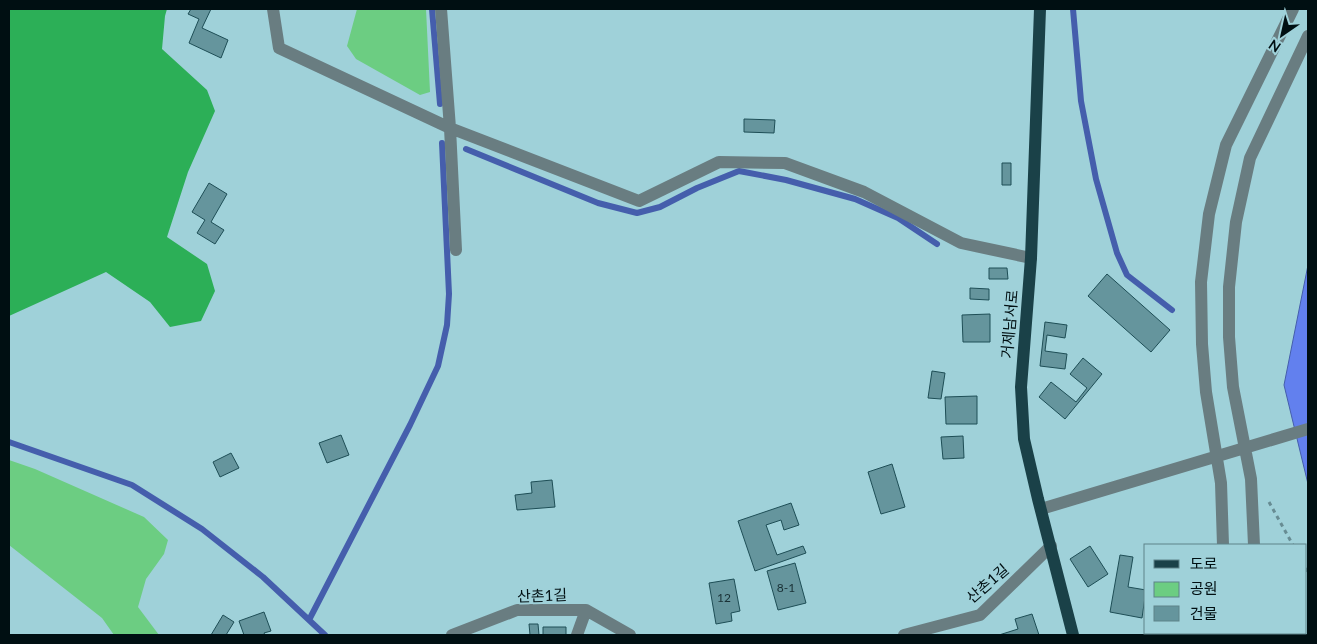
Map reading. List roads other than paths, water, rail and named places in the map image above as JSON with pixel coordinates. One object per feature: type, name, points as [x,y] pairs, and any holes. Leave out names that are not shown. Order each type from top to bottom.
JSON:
[{"type":"main road","name":"거제남서로","points":[[1040,9],[1031,258],[1021,387],[1024,439],[1073,635]]},
{"type":"street","points":[[273,9],[279,48],[450,128],[639,201],[719,162],[785,163],[864,192],[962,243],[1031,258]]},
{"type":"street","points":[[441,9],[450,128],[456,250]]},
{"type":"street","points":[[1223,544],[1221,483],[1206,392],[1202,344],[1201,282],[1209,214],[1226,145],[1293,9]]},
{"type":"street","points":[[1254,544],[1251,479],[1233,387],[1228,287],[1236,222],[1250,158],[1308,36]]},
{"type":"street","points":[[1041,509],[1308,429]]},
{"type":"street","name":"산촌1길","points":[[904,635],[980,615],[1051,546]]},
{"type":"street","name":"산촌1길","points":[[452,635],[517,610],[586,610],[630,635]]},
{"type":"street","points":[[577,635],[586,610]]},
{"type":"water","points":[[1308,265],[1308,484],[1284,385]]},
{"type":"waterway","points":[[432,9],[440,104]]},
{"type":"waterway","points":[[1073,9],[1081,101],[1096,179],[1117,253],[1127,275],[1172,310]]},
{"type":"waterway","points":[[309,620],[410,425],[438,366],[447,325],[449,294],[442,143]]},
{"type":"waterway","points":[[466,149],[598,203],[637,213],[660,207],[697,188],[739,171],[786,180],[855,199],[898,218],[937,244]]},
{"type":"waterway","points":[[9,442],[132,485],[202,529],[263,577],[325,635]]}]
